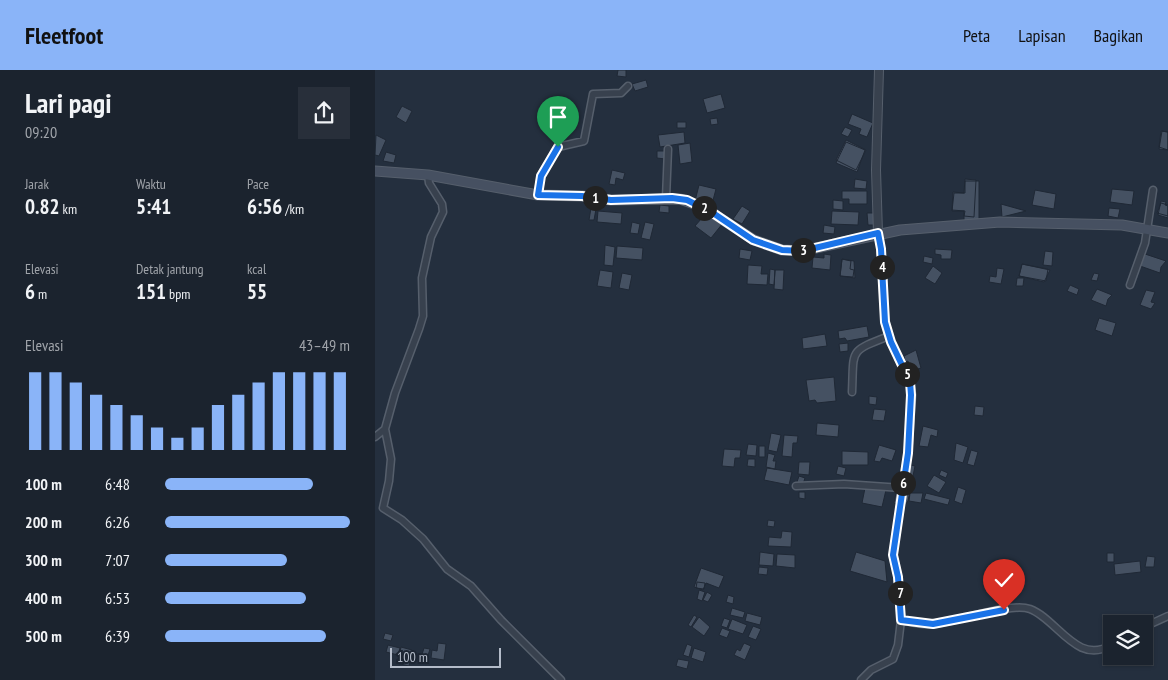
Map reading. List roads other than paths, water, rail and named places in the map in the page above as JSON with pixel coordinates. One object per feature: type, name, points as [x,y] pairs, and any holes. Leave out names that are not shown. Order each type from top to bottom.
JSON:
[{"type":"main road","points":[[375,171],[428,175],[538,195],[582,196],[611,200],[666,198],[687,200],[713,213],[753,240],[782,250],[802,251],[878,233],[1000,222],[1078,223],[1147,228],[1168,232]]},
{"type":"street","points":[[861,680],[866,674],[894,656],[900,636],[901,620],[898,577],[893,555],[908,453],[911,395],[910,382],[889,336],[885,322],[875,170],[879,70]]},
{"type":"street","points":[[538,195],[541,176],[558,147],[584,141],[593,94],[621,93],[628,86]]},
{"type":"street","points":[[666,198],[668,149]]},
{"type":"street","points":[[428,175],[429,184],[443,204],[443,212],[431,237],[422,278],[423,316],[395,393],[385,429],[391,458],[389,481],[383,508],[403,520],[423,539],[447,568],[471,586],[527,647],[561,680]]},
{"type":"street","points":[[1130,285],[1145,243],[1153,190]]},
{"type":"street","points":[[852,392],[856,351],[861,347],[889,336]]},
{"type":"street","points":[[375,437],[385,429]]},
{"type":"street","points":[[797,486],[843,484],[902,488]]},
{"type":"street","points":[[901,620],[933,624],[1022,608],[1039,614],[1081,648],[1103,649]]},
{"type":"street","points":[[1153,623],[1168,616]]}]
